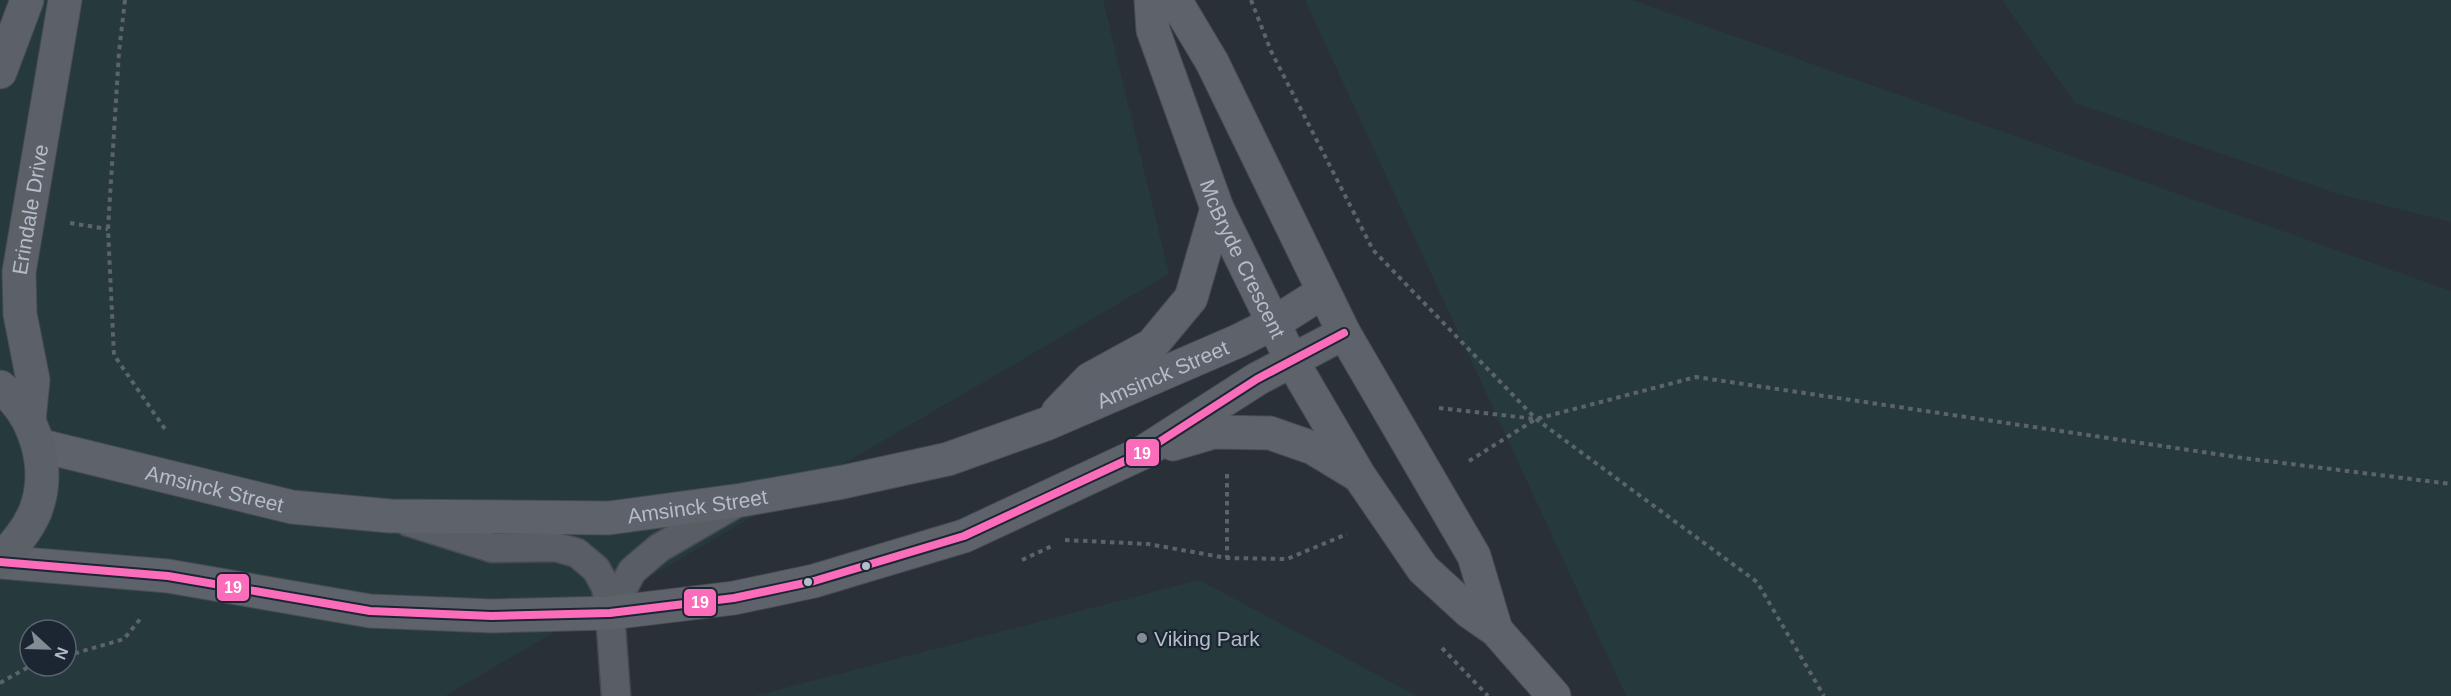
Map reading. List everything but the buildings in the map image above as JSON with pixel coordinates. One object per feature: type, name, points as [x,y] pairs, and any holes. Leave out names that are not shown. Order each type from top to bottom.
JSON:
[{"type":"main road","points":[[0,72],[27,0]]},
{"type":"main road","name":"Erindale Drive","points":[[0,561],[20,539],[36,510],[42,478],[34,433],[33,380],[20,314],[19,272],[65,0]]},
{"type":"main road","points":[[0,387],[10,395],[34,433]]},
{"type":"street","name":"McBryde Crescent","points":[[1151,0],[1153,30],[1217,208],[1292,361],[1360,477],[1424,569],[1470,612],[1496,630],[1554,696]]},
{"type":"street","name":"McBryde Crescent","points":[[1175,0],[1212,62],[1344,333],[1474,556],[1496,630]]},
{"type":"street","points":[[1046,424],[1090,379],[1152,345],[1191,298],[1217,208]]},
{"type":"street","name":"Amsinck Street","points":[[34,433],[192,485],[292,507],[390,516],[609,518],[742,500],[843,482],[948,459],[1046,424],[1238,341],[1274,323],[1323,292]]},
{"type":"street","points":[[0,561],[168,576],[370,611],[492,616],[610,613],[734,598],[802,583],[964,536],[1142,453],[1257,379],[1344,333]]},
{"type":"street","points":[[1142,453],[1214,432],[1270,433],[1313,448],[1360,477]]},
{"type":"lane","points":[[610,613],[632,571],[659,548],[742,500]]},
{"type":"lane","points":[[390,516],[492,548],[556,547],[577,553],[596,569],[606,587],[616,696]]},
{"type":"path","points":[[125,0],[118,52],[108,229],[114,355],[166,430],[192,485]]},
{"type":"path","points":[[1251,0],[1271,51],[1373,250],[1536,419],[1757,582],[1824,696]]},
{"type":"path","points":[[1384,402],[1536,419],[1696,377],[2231,456],[2451,484]]},
{"type":"path","points":[[1065,540],[1148,544],[1227,558],[1287,559],[1348,534]]},
{"type":"path","points":[[78,652],[124,639],[168,576]]},
{"type":"path","points":[[0,683],[18,673]]},
{"type":"green space","points":[[0,0],[1103,0],[1169,274],[445,696],[0,696]]},
{"type":"green space","points":[[1305,0],[1632,0],[2451,291],[2451,696],[1626,696]]},
{"type":"green space","points":[[2002,0],[2451,0],[2451,222],[2335,193],[2075,103]]},
{"type":"green space","name":"Viking Park","points":[[1199,580],[1417,696],[754,696]]},
{"type":"transit line","name":"19","points":[[0,562],[168,576],[370,611],[492,616],[610,613],[734,598],[814,581],[964,536],[1142,453],[1257,379],[1344,333]]},
{"type":"place","name":"Viking Park","points":[[1142,638]]}]
